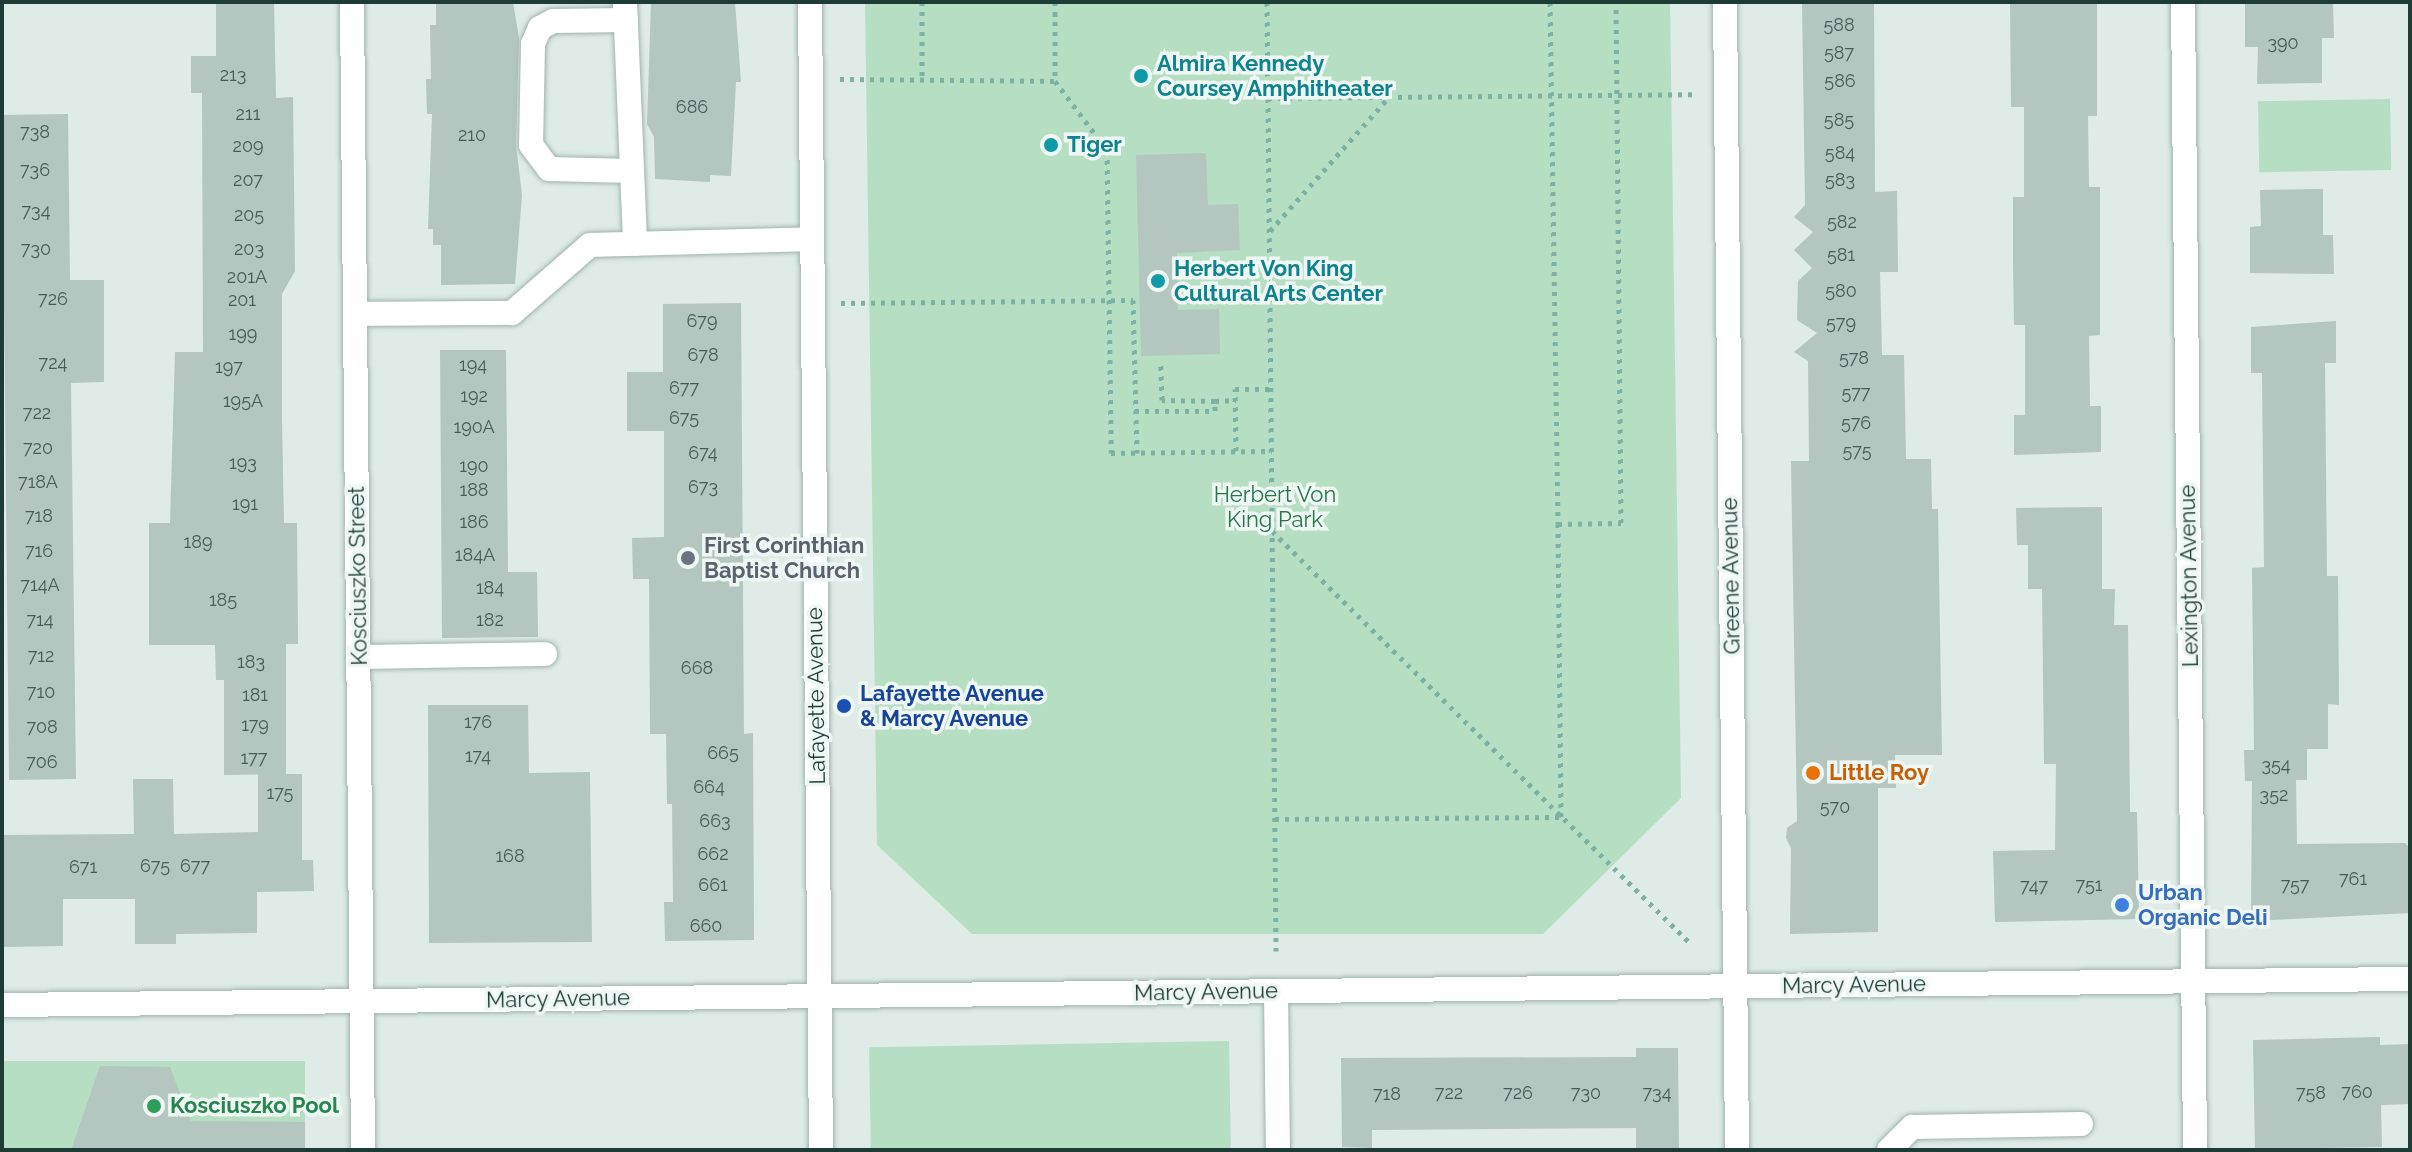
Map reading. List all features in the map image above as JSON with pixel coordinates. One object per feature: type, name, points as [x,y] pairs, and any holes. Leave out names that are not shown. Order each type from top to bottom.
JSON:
[{"type":"street","name":"Kosciuszko Street","points":[[352,2],[363,1150]]},
{"type":"street","name":"Lafayette Avenue","points":[[810,2],[821,1150]]},
{"type":"street","name":"Greene Avenue","points":[[1725,2],[1737,1150]]},
{"type":"street","name":"Lexington Avenue","points":[[2183,2],[2195,1150]]},
{"type":"street","points":[[632,171],[549,169],[531,145],[533,44],[540,28],[553,21],[625,11],[632,171],[635,244]]},
{"type":"street","points":[[355,314],[512,313],[590,245],[812,239]]},
{"type":"street","points":[[358,657],[545,654]]},
{"type":"street","name":"Marcy Avenue","points":[[2,1005],[2410,979]]},
{"type":"street","points":[[1276,991],[1278,1150]]},
{"type":"street","points":[[1889,1150],[1912,1127],[2081,1124]]},
{"type":"path","points":[[922,2],[922,78]]},
{"type":"path","points":[[1055,2],[1055,81],[1107,150],[1111,453],[1272,451]]},
{"type":"path","points":[[1267,2],[1276,951]]},
{"type":"path","points":[[1550,2],[1561,817]]},
{"type":"path","points":[[1558,524],[1621,523],[1616,2]]},
{"type":"path","points":[[810,79],[1055,81]]},
{"type":"path","points":[[1268,98],[1726,94]]},
{"type":"path","points":[[1269,232],[1389,97]]},
{"type":"path","points":[[812,304],[1133,300],[1137,453]]},
{"type":"path","points":[[1161,362],[1162,400],[1236,400]]},
{"type":"path","points":[[1236,451],[1235,389],[1271,389]]},
{"type":"path","points":[[1135,411],[1215,411],[1215,401]]},
{"type":"path","points":[[1272,530],[1690,943]]},
{"type":"path","points":[[1275,819],[1561,817]]},
{"type":"green space","name":"Herbert Von King Park","points":[[865,2],[1670,2],[1681,798],[1543,934],[972,934],[877,845]]},
{"type":"green space","points":[[2390,99],[2391,170],[2259,172],[2258,101]]},
{"type":"green space","points":[[1229,1041],[1231,1150],[871,1150],[869,1047]]},
{"type":"green space","name":"Kosciuszko Pool","points":[[2,1061],[305,1061],[305,1150],[2,1150]]},
{"type":"building","points":[[216,2],[274,2],[276,98],[293,97],[295,271],[282,294],[282,420],[284,523],[297,523],[298,644],[286,644],[286,774],[224,775],[224,680],[216,680],[215,645],[149,645],[149,523],[170,523],[175,352],[203,352],[202,93],[191,93],[191,56],[216,56]]},
{"type":"building","points":[[436,2],[513,2],[519,38],[516,145],[522,195],[515,284],[441,285],[441,245],[433,245],[433,229],[428,229],[432,114],[427,114],[426,79],[431,79],[430,25],[436,25]]},
{"type":"building","points":[[651,2],[735,2],[741,82],[736,82],[731,176],[710,175],[710,182],[655,179],[654,137],[647,124]]},
{"type":"building","points":[[1802,2],[1874,2],[1875,192],[1897,191],[1898,272],[1880,272],[1882,355],[1904,355],[1906,459],[1931,459],[1932,509],[1938,509],[1942,755],[1895,755],[1896,788],[1878,788],[1878,932],[1790,934],[1791,848],[1786,838],[1787,828],[1797,821],[1791,461],[1809,461],[1808,361],[1794,352],[1817,333],[1797,320],[1798,281],[1812,268],[1794,250],[1813,232],[1794,217],[1805,205]]},
{"type":"building","points":[[2010,2],[2097,2],[2097,116],[2088,116],[2089,187],[2100,187],[2100,335],[2089,336],[2090,406],[2101,406],[2101,452],[2014,455],[2014,415],[2025,415],[2025,325],[2014,325],[2013,263],[2013,197],[2024,197],[2024,107],[2011,107]]},
{"type":"building","points":[[2245,2],[2333,2],[2334,38],[2322,38],[2322,83],[2257,84],[2258,47],[2245,47]]},
{"type":"building","points":[[68,114],[70,280],[104,280],[104,382],[71,383],[76,779],[9,780],[2,115]]},
{"type":"building","name":"Herbert Von King Cultural Arts Center","points":[[1206,153],[1208,205],[1238,204],[1240,250],[1177,253],[1178,310],[1219,309],[1220,354],[1141,356],[1136,155]]},
{"type":"building","points":[[2323,189],[2323,235],[2333,235],[2334,274],[2250,273],[2250,227],[2261,226],[2260,190]]},
{"type":"building","points":[[741,303],[744,734],[753,733],[754,940],[665,941],[664,902],[673,902],[672,804],[667,804],[666,734],[650,734],[649,579],[633,579],[632,538],[664,537],[664,431],[627,431],[627,372],[663,372],[663,304]]},
{"type":"building","points":[[2336,321],[2336,363],[2325,363],[2327,576],[2338,576],[2339,705],[2328,704],[2328,749],[2307,749],[2307,780],[2296,780],[2297,844],[2405,843],[2410,848],[2410,913],[2251,921],[2252,781],[2245,781],[2244,750],[2254,750],[2252,568],[2264,567],[2262,373],[2251,373],[2251,327]]},
{"type":"building","points":[[440,350],[506,350],[508,572],[537,572],[538,637],[442,638]]},
{"type":"building","points":[[2102,507],[2102,589],[2115,589],[2114,625],[2128,625],[2130,812],[2137,812],[2139,919],[1995,922],[1993,851],[2055,850],[2056,764],[2044,764],[2042,589],[2028,589],[2028,545],[2017,545],[2016,508]]},
{"type":"building","points":[[428,705],[528,705],[529,773],[590,772],[592,942],[429,943]]},
{"type":"building","points":[[258,774],[302,774],[302,860],[313,860],[314,891],[257,892],[257,933],[176,934],[176,944],[135,944],[135,899],[63,899],[63,946],[2,947],[2,835],[134,834],[133,779],[173,779],[174,834],[258,832]]},
{"type":"building","points":[[2380,1037],[2380,1045],[2410,1044],[2410,1104],[2381,1105],[2382,1147],[2255,1149],[2253,1040]]},
{"type":"building","points":[[1636,1048],[1678,1048],[1679,1150],[1636,1150],[1636,1128],[1372,1130],[1372,1148],[1342,1147],[1341,1058],[1636,1057]]},
{"type":"building","points":[[100,1066],[170,1067],[191,1121],[305,1122],[305,1150],[71,1150]]},
{"type":"place","name":"Almira Kennedy Coursey Amphitheater","points":[[1141,76]]},
{"type":"place","name":"Tiger","points":[[1051,145]]},
{"type":"place","name":"Herbert Von King Cultural Arts Center","points":[[1158,281]]},
{"type":"place","name":"First Corinthian Baptist Church","points":[[688,558]]},
{"type":"place","name":"Lafayette Avenue & Marcy Avenue","points":[[844,706]]},
{"type":"place","name":"Little Roy","points":[[1813,773]]},
{"type":"place","name":"Urban Organic Deli","points":[[2122,905]]},
{"type":"place","name":"Kosciuszko Pool","points":[[154,1106]]}]
